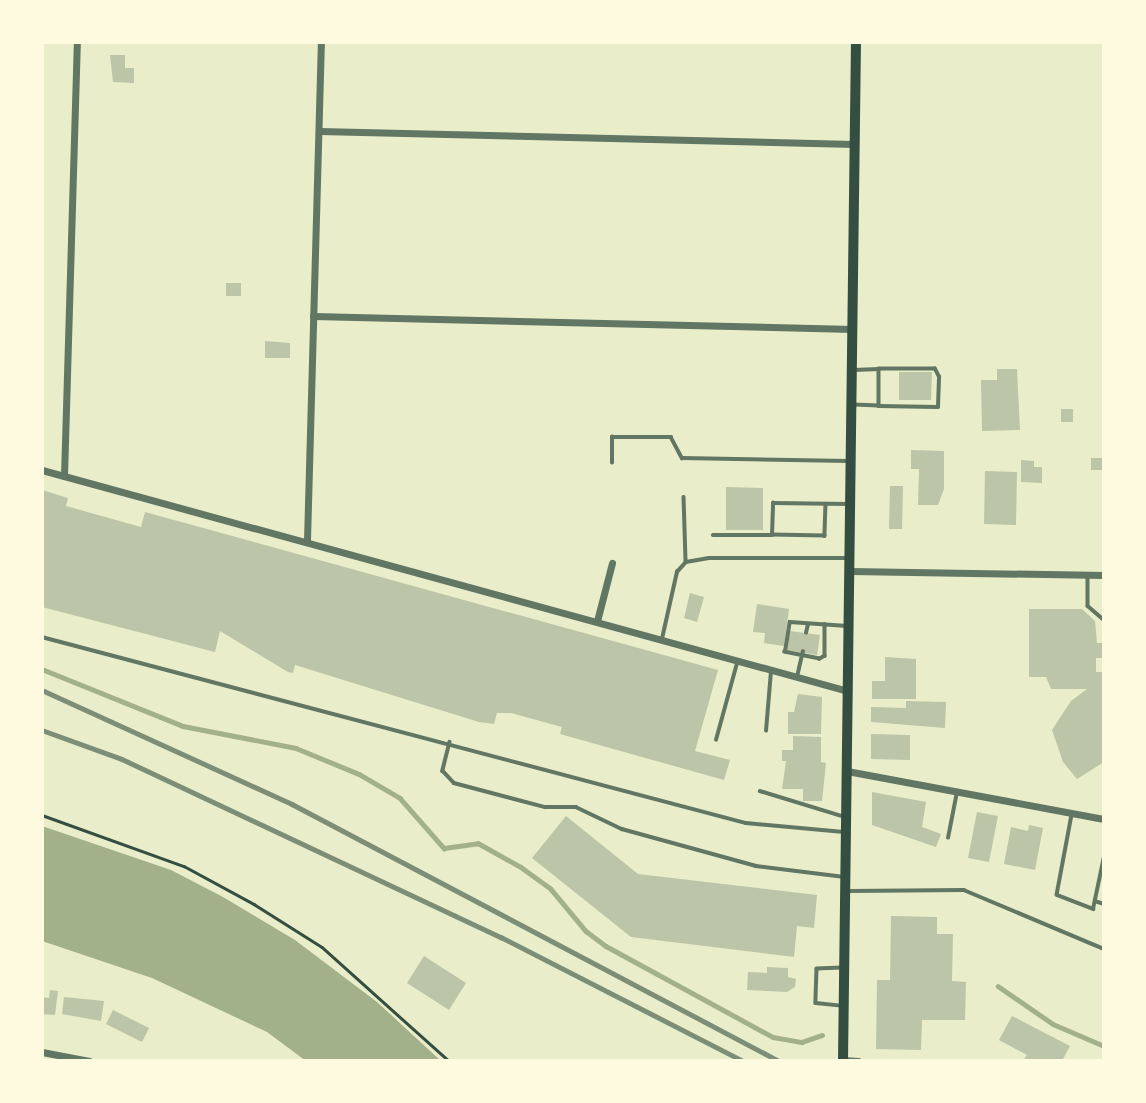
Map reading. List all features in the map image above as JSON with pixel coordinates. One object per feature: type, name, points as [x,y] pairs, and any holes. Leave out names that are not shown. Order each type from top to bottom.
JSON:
[{"type":"main road","points":[[843,1061],[856,42]]},
{"type":"street","points":[[64,476],[78,42]]},
{"type":"street","points":[[307,540],[321,42]]},
{"type":"street","points":[[319,131],[855,144]]},
{"type":"street","points":[[313,316],[852,329]]},
{"type":"street","points":[[42,470],[307,540],[848,691]]},
{"type":"street","points":[[597,621],[612,563]]},
{"type":"street","points":[[850,571],[1104,575]]},
{"type":"street","points":[[847,771],[1104,819]]},
{"type":"street","points":[[42,1052],[89,1061]]},
{"type":"street","points":[[843,1061],[858,1061]]},
{"type":"lane","points":[[879,406],[880,369]]},
{"type":"lane","points":[[852,370],[935,369],[939,377],[938,407],[852,405]]},
{"type":"lane","points":[[612,463],[612,437],[671,438],[682,458],[851,461]]},
{"type":"lane","points":[[684,497],[686,562]]},
{"type":"lane","points":[[772,535],[773,503],[850,504]]},
{"type":"lane","points":[[713,535],[825,536],[825,504]]},
{"type":"lane","points":[[662,639],[677,572],[686,562],[709,558],[849,558]]},
{"type":"lane","points":[[1088,574],[1088,606],[1098,620],[1104,620]]},
{"type":"lane","points":[[825,624],[825,656],[820,659],[785,652],[790,622],[808,624],[825,624],[849,626]]},
{"type":"lane","points":[[806,633],[808,624]]},
{"type":"lane","points":[[42,637],[451,742],[746,823],[846,832]]},
{"type":"lane","points":[[797,677],[802,654]]},
{"type":"lane","points":[[716,740],[737,661]]},
{"type":"lane","points":[[766,732],[771,670]]},
{"type":"lane","points":[[451,742],[443,771],[454,783],[545,807],[576,807],[622,829],[756,866],[846,877]]},
{"type":"lane","points":[[760,791],[846,818]]},
{"type":"lane","points":[[948,838],[957,792]]},
{"type":"lane","points":[[1072,813],[1056,895],[1093,909],[1104,857]]},
{"type":"lane","points":[[846,891],[964,890],[1102,948]]},
{"type":"lane","points":[[1095,901],[1104,904]]},
{"type":"lane","points":[[843,1006],[816,1003],[817,969],[844,968]]},
{"type":"path","points":[[42,815],[184,866],[254,904],[322,947],[449,1061]]},
{"type":"shaded area","points":[[42,826],[171,870],[223,897],[295,940],[377,1002],[441,1061],[306,1061],[267,1032],[152,978],[42,941]]},
{"type":"building","points":[[110,55],[125,55],[125,68],[134,68],[134,83],[113,82]]},
{"type":"building","points":[[226,283],[241,283],[241,296],[226,296]]},
{"type":"building","points":[[265,341],[290,343],[290,358],[265,358]]},
{"type":"building","points":[[997,369],[1017,369],[1020,430],[982,431],[981,380],[997,380]]},
{"type":"building","points":[[899,372],[932,372],[931,400],[899,400]]},
{"type":"building","points":[[1061,409],[1073,409],[1073,422],[1061,422]]},
{"type":"building","points":[[911,450],[944,451],[944,489],[938,505],[918,505],[919,469],[911,469]]},
{"type":"building","points":[[1091,458],[1104,458],[1104,470],[1091,470]]},
{"type":"building","points":[[1021,460],[1034,461],[1034,467],[1042,467],[1042,483],[1021,482]]},
{"type":"building","points":[[985,471],[1017,472],[1016,525],[984,524]]},
{"type":"building","points":[[890,486],[903,486],[902,529],[889,529]]},
{"type":"building","points":[[726,487],[763,488],[763,530],[726,530]]},
{"type":"building","points":[[42,490],[68,498],[66,506],[141,527],[145,512],[718,670],[695,751],[730,760],[724,780],[560,734],[562,727],[511,713],[497,713],[494,724],[479,722],[295,665],[293,673],[288,672],[220,631],[215,652],[42,607]]},
{"type":"building","points":[[690,593],[704,597],[697,622],[684,618]]},
{"type":"building","points":[[757,604],[789,609],[784,646],[764,643],[765,633],[753,632]]},
{"type":"building","points":[[1029,609],[1082,609],[1095,621],[1097,643],[1104,643],[1104,658],[1096,658],[1096,672],[1103,672],[1104,762],[1077,779],[1063,762],[1052,730],[1071,701],[1087,689],[1051,689],[1046,677],[1029,677]]},
{"type":"building","points":[[790,631],[820,635],[817,655],[787,650]]},
{"type":"building","points":[[885,657],[916,659],[916,699],[872,699],[872,681],[885,681]]},
{"type":"building","points":[[798,694],[822,697],[821,734],[788,734],[788,712],[794,712]]},
{"type":"building","points":[[906,701],[946,702],[945,728],[871,722],[871,707],[906,708]]},
{"type":"building","points":[[871,734],[910,735],[910,760],[871,759]]},
{"type":"building","points":[[793,736],[821,737],[821,762],[826,763],[822,801],[803,801],[803,789],[782,789],[786,761],[782,761],[782,750],[793,750]]},
{"type":"building","points":[[872,792],[926,802],[922,827],[941,834],[936,847],[872,825]]},
{"type":"building","points":[[977,812],[998,816],[989,862],[968,858]]},
{"type":"building","points":[[566,816],[638,874],[817,895],[814,928],[797,926],[794,957],[631,937],[532,858]]},
{"type":"building","points":[[1029,825],[1043,828],[1035,870],[1004,864],[1011,827],[1028,831]]},
{"type":"building","points":[[891,916],[937,917],[937,934],[953,934],[952,981],[966,982],[965,1020],[922,1020],[921,1050],[876,1049],[877,980],[890,980]]},
{"type":"building","points":[[424,956],[466,983],[449,1010],[407,983]]},
{"type":"building","points":[[767,967],[788,968],[788,977],[796,979],[795,987],[787,992],[747,990],[748,972],[767,973]]},
{"type":"building","points":[[50,990],[58,991],[55,1015],[42,1014],[42,997],[49,998]]},
{"type":"building","points":[[64,997],[104,1001],[101,1021],[62,1014]]},
{"type":"building","points":[[113,1010],[149,1028],[142,1042],[106,1024]]},
{"type":"building","points":[[1012,1016],[1070,1046],[1062,1061],[1023,1061],[1027,1055],[999,1040]]},
{"type":"waterway","points":[[42,669],[183,726],[296,748],[359,774],[400,798],[444,848],[478,843],[521,867],[551,889],[586,931],[606,946],[773,1037],[802,1042],[822,1035]]},
{"type":"waterway","points":[[998,986],[1053,1024],[1104,1046]]},
{"type":"railway","points":[[42,690],[292,804],[779,1061]]},
{"type":"railway","points":[[42,730],[122,759],[501,937],[743,1061]]}]
